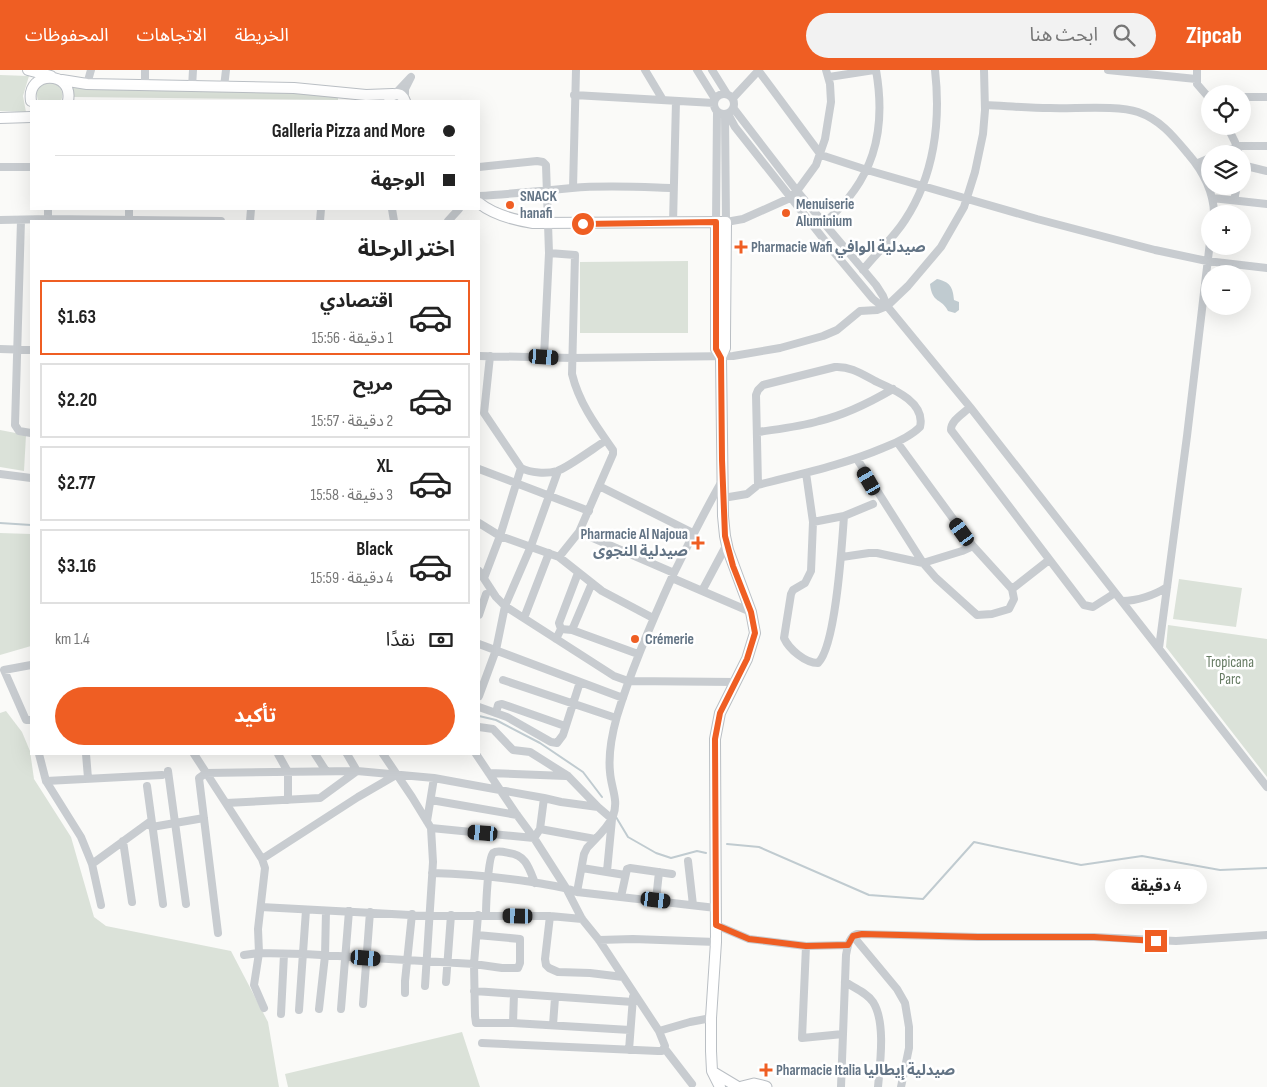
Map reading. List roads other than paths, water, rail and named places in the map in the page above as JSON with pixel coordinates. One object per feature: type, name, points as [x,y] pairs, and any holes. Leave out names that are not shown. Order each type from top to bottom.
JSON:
[{"type":"main road","points":[[742,1087],[754,1084],[766,1087]]},
{"type":"street","points":[[28,70],[57,78],[68,89],[68,100]]},
{"type":"street","points":[[87,84],[91,70]]},
{"type":"street","points":[[145,70],[145,85]]},
{"type":"street","points":[[192,87],[193,70]]},
{"type":"street","points":[[224,87],[226,70]]},
{"type":"street","points":[[392,97],[416,70]]},
{"type":"street","points":[[573,188],[576,70]]},
{"type":"street","points":[[645,70],[663,100]]},
{"type":"street","points":[[697,70],[714,101],[798,191],[884,296],[887,306],[970,407],[1267,787]]},
{"type":"street","points":[[712,70],[730,96]]},
{"type":"street","points":[[708,1087],[713,1074],[711,1018],[716,942],[715,739],[720,713],[752,644],[755,633],[751,612],[733,566],[727,544],[722,481],[721,358],[725,348],[725,337],[721,222],[726,112],[730,96],[759,70],[821,155],[966,199],[1098,235],[1207,261],[1267,268]]},
{"type":"street","points":[[480,204],[514,220],[548,224],[721,222],[743,219],[790,198],[798,191],[816,165],[827,133],[831,102],[828,73],[875,70],[879,90],[879,123],[874,150],[867,170],[850,196],[824,223]]},
{"type":"street","points":[[863,270],[890,241],[905,221],[923,186],[931,158],[936,124],[937,96],[935,70]]},
{"type":"street","points":[[480,356],[721,358],[767,351],[804,342],[837,330],[860,311],[877,310],[887,306],[908,286],[941,247],[959,217],[979,157],[985,105],[984,70]]},
{"type":"street","points":[[1108,70],[1197,74],[1198,87],[1201,90]]},
{"type":"street","points":[[31,100],[32,88],[35,83],[46,76],[87,84],[294,88],[366,96],[392,97],[401,95],[405,100]]},
{"type":"street","points":[[405,100],[405,89],[411,77]]},
{"type":"street","points":[[574,95],[676,102],[714,101],[720,94],[730,96]]},
{"type":"street","points":[[1251,97],[1267,97]]},
{"type":"street","points":[[672,223],[676,102]]},
{"type":"street","points":[[985,105],[1134,111],[1158,122],[1177,139],[1206,181],[1213,205]]},
{"type":"street","points":[[726,112],[734,127],[866,291],[878,303],[887,306]]},
{"type":"street","points":[[721,222],[726,112]]},
{"type":"street","points":[[0,118],[30,118]]},
{"type":"street","points":[[726,130],[734,127]]},
{"type":"street","points":[[1251,148],[1267,146]]},
{"type":"street","points":[[480,167],[537,161],[543,162],[547,170],[549,253],[544,357]]},
{"type":"street","points":[[1196,164],[1201,162]]},
{"type":"street","points":[[0,167],[30,167]]},
{"type":"street","points":[[1251,167],[1267,171]]},
{"type":"street","points":[[480,196],[620,186],[673,188]]},
{"type":"street","points":[[1234,200],[1235,195]]},
{"type":"street","points":[[1212,198],[1267,204]]},
{"type":"street","points":[[0,220],[129,220],[129,210]]},
{"type":"street","points":[[449,220],[458,210]]},
{"type":"street","points":[[21,220],[15,425],[19,431],[30,433]]},
{"type":"street","points":[[549,253],[575,255],[572,358],[574,385],[589,416],[613,450],[580,532],[559,557]]},
{"type":"street","points":[[1159,648],[1193,391],[1208,255]]},
{"type":"street","points":[[0,349],[30,350]]},
{"type":"street","points":[[490,356],[482,400],[482,415],[521,468],[526,471],[546,473],[558,471],[605,441]]},
{"type":"street","points":[[723,498],[747,494],[758,485],[857,459],[898,442],[920,427],[921,422],[916,408],[910,401],[893,389],[854,370],[840,366],[762,385],[756,395],[758,485]]},
{"type":"street","points":[[758,432],[826,419],[856,408],[893,389]]},
{"type":"street","points":[[970,407],[954,421],[951,430],[1049,560],[1084,604],[1093,607],[1115,593]]},
{"type":"street","points":[[857,459],[869,481],[923,563],[942,583],[977,615],[992,614],[1010,609],[1014,599],[1012,588],[973,546],[898,442]]},
{"type":"street","points":[[484,578],[500,536],[521,468]]},
{"type":"street","points":[[480,469],[589,511]]},
{"type":"street","points":[[480,693],[496,650],[505,606],[531,546],[558,471]]},
{"type":"street","points":[[806,473],[813,522],[811,571],[804,583],[793,590],[791,594],[784,638],[797,653],[814,663],[818,662],[825,653],[833,616],[842,557],[844,516]]},
{"type":"street","points":[[0,474],[30,478]]},
{"type":"street","points":[[607,871],[612,819],[616,802],[610,774],[610,754],[616,718],[628,681],[653,618],[693,533],[722,481]]},
{"type":"street","points":[[599,486],[693,533]]},
{"type":"street","points":[[813,522],[844,516],[873,504]]},
{"type":"street","points":[[480,524],[500,536],[559,557],[612,597],[653,618]]},
{"type":"street","points":[[580,532],[702,591],[751,612]]},
{"type":"street","points":[[702,591],[727,544]]},
{"type":"street","points":[[842,557],[877,553],[923,563],[962,552],[973,546]]},
{"type":"street","points":[[524,618],[549,553]]},
{"type":"street","points":[[1012,588],[1049,560]]},
{"type":"street","points":[[480,572],[496,597],[505,606],[614,676],[628,681],[735,682]]},
{"type":"street","points":[[556,639],[561,628],[559,623],[578,573]]},
{"type":"street","points":[[572,630],[592,583]]},
{"type":"street","points":[[1122,601],[1148,596],[1167,587]]},
{"type":"street","points":[[480,608],[482,593],[496,597]]},
{"type":"street","points":[[561,628],[572,630],[638,654]]},
{"type":"street","points":[[480,644],[622,698]]},
{"type":"street","points":[[30,666],[4,670],[26,720],[30,720]]},
{"type":"street","points":[[503,680],[616,718]]},
{"type":"street","points":[[480,707],[507,717],[555,743],[560,740],[580,682]]},
{"type":"street","points":[[496,713],[498,705],[502,704],[565,726]]},
{"type":"street","points":[[480,727],[493,729],[513,750],[530,752],[568,776],[598,808],[612,819]]},
{"type":"street","points":[[39,755],[46,781],[80,838],[92,864],[101,905]]},
{"type":"street","points":[[86,755],[88,778]]},
{"type":"street","points":[[195,755],[262,859],[265,868],[258,929],[259,953],[254,985],[264,1008]]},
{"type":"street","points":[[279,755],[288,772],[288,800]]},
{"type":"street","points":[[316,755],[326,771]]},
{"type":"street","points":[[348,755],[357,771]]},
{"type":"street","points":[[384,755],[431,828],[433,846],[432,873],[425,961],[425,986]]},
{"type":"street","points":[[477,755],[534,838],[566,888],[582,919],[623,977],[633,998],[659,1031],[665,1049],[692,1084]]},
{"type":"street","points":[[218,933],[198,778],[206,773],[357,771],[434,778],[598,808]]},
{"type":"street","points":[[226,803],[320,798],[357,771]]},
{"type":"street","points":[[46,781],[165,773],[175,822],[186,904]]},
{"type":"street","points":[[489,773],[568,776]]},
{"type":"street","points":[[262,859],[358,797],[396,775]]},
{"type":"street","points":[[427,821],[434,778]]},
{"type":"street","points":[[147,786],[163,904]]},
{"type":"street","points":[[534,838],[540,829],[544,798]]},
{"type":"street","points":[[431,800],[517,815]]},
{"type":"street","points":[[92,864],[123,841],[152,824],[204,818]]},
{"type":"street","points":[[577,892],[587,848],[612,819]]},
{"type":"street","points":[[431,828],[534,838]]},
{"type":"street","points":[[540,829],[595,839]]},
{"type":"street","points":[[123,841],[132,902]]},
{"type":"street","points":[[535,883],[522,858],[517,854],[497,851],[493,853],[477,935],[474,964],[476,1023],[513,1023],[630,1030]]},
{"type":"street","points":[[688,861],[693,905]]},
{"type":"street","points":[[582,868],[625,875]]},
{"type":"street","points":[[622,897],[627,869],[672,874]]},
{"type":"street","points":[[656,900],[660,872]]},
{"type":"street","points":[[432,873],[488,877],[566,888],[577,892],[716,908]]},
{"type":"street","points":[[261,907],[429,916],[550,916],[582,919]]},
{"type":"street","points":[[299,1010],[306,910]]},
{"type":"street","points":[[319,1009],[325,956],[326,911]]},
{"type":"street","points":[[341,1009],[349,911]]},
{"type":"street","points":[[363,1004],[370,912]]},
{"type":"street","points":[[405,993],[405,975],[412,914]]},
{"type":"street","points":[[446,982],[451,916]]},
{"type":"street","points":[[550,916],[544,959],[549,968],[558,972],[623,977]]},
{"type":"street","points":[[716,925],[749,939],[806,946],[848,945]]},
{"type":"street","points":[[841,1087],[846,955],[848,945],[853,936],[862,934],[1094,937],[1176,941],[1267,935]]},
{"type":"street","points":[[244,955],[259,953],[304,954],[474,964],[517,969],[520,963],[520,939],[477,935]]},
{"type":"street","points":[[853,936],[897,989],[905,1003],[909,1027],[909,1048],[901,1087]]},
{"type":"street","points":[[598,940],[633,939],[716,942]]},
{"type":"street","points":[[806,946],[802,1038],[843,1034]]},
{"type":"street","points":[[281,1014],[284,954]]},
{"type":"street","points":[[845,982],[868,996],[874,1003],[879,1016],[878,1087]]},
{"type":"street","points":[[474,992],[555,998],[633,998]]},
{"type":"street","points":[[513,1023],[514,994]]},
{"type":"street","points":[[554,1025],[555,998]]},
{"type":"street","points":[[628,1050],[633,998]]},
{"type":"street","points":[[659,1031],[711,1018]]},
{"type":"street","points":[[482,1043],[658,1051],[665,1049]]},
{"type":"street","points":[[713,1074],[720,1087]]},
{"type":"street","points":[[713,1074],[738,1087]]},
{"type":"waterway","points":[[0,523],[30,525]]},
{"type":"waterway","points":[[480,716],[496,720],[540,743],[583,772],[602,797]]},
{"type":"waterway","points":[[616,817],[628,837],[656,853],[671,858],[697,851],[706,853]]},
{"type":"waterway","points":[[727,844],[759,847],[869,895],[923,899],[974,842],[1081,865],[1142,856],[1220,870],[1267,868]]},
{"type":"place","name":"SNACK hanafi","points":[[510,205]]},
{"type":"place","name":"Menuiserie Aluminium","points":[[786,213]]},
{"type":"place","name":"Pharmacie Wafi صيدلية الوافي","points":[[741,247]]},
{"type":"place","name":"Pharmacie Al Najoua صيدلية النجوى","points":[[698,543]]},
{"type":"place","name":"Crémerie","points":[[635,639]]},
{"type":"place","name":"Pharmacie Italia صيدلية إيطاليا","points":[[766,1070]]},
{"type":"park label","name":"Tropicana Parc","points":[[1230,670]]}]
